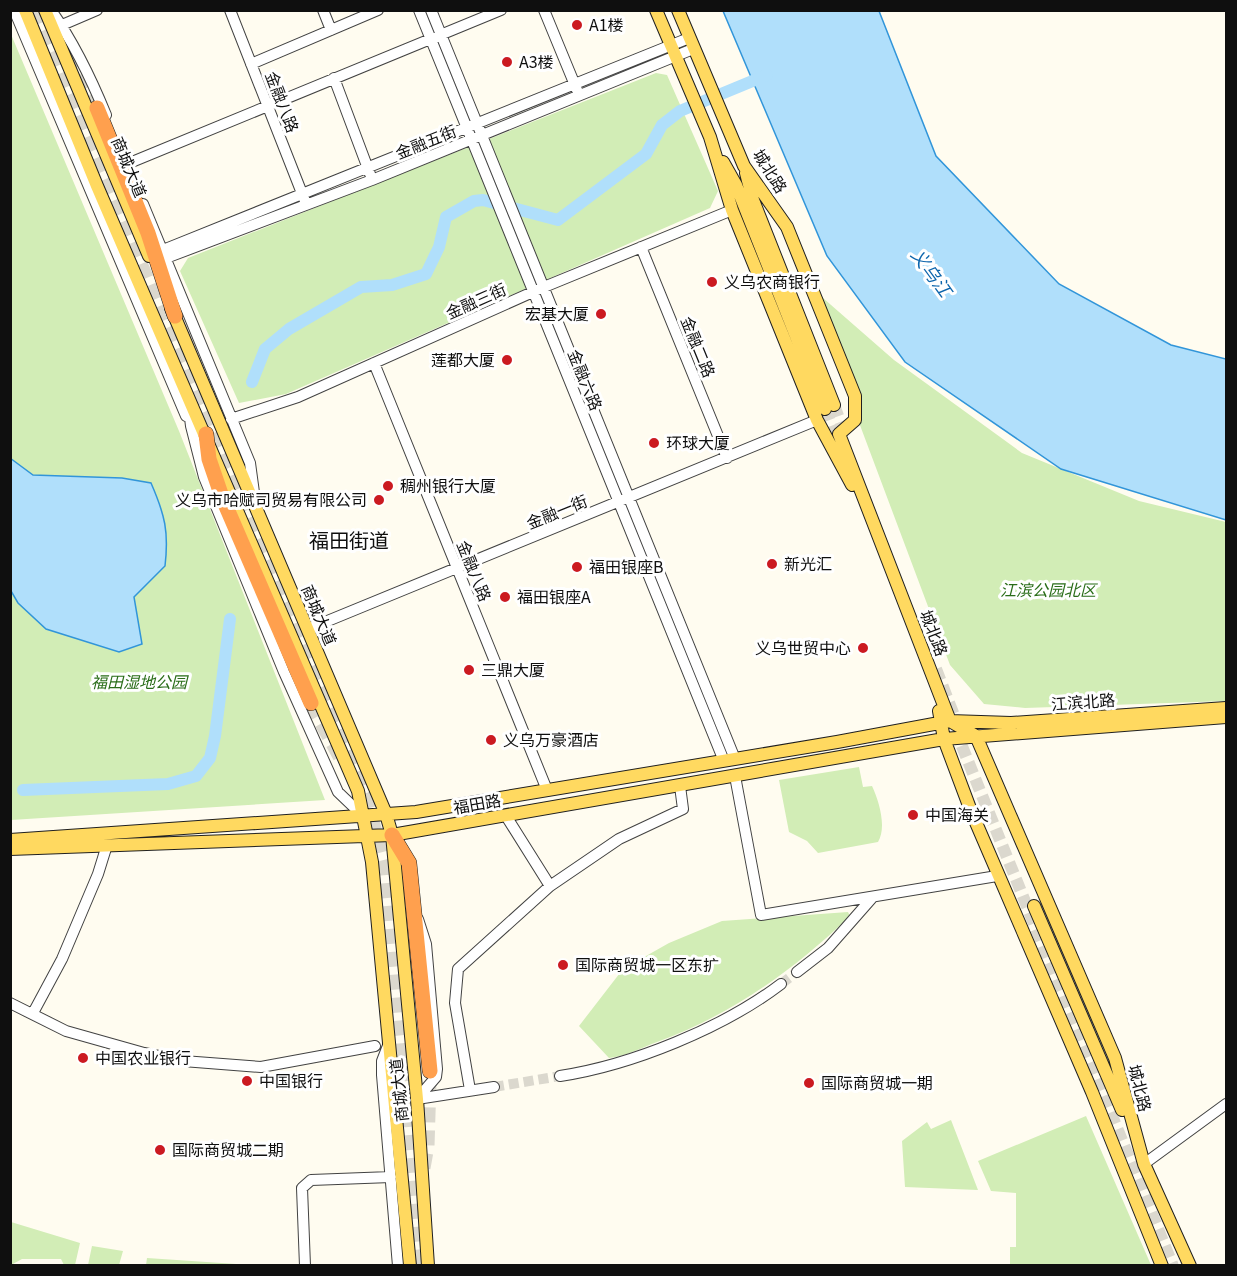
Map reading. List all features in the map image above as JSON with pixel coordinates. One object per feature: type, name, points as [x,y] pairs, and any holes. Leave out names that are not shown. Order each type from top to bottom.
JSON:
[{"type":"highway","points":[[97,108],[160,264],[175,316]]},
{"type":"highway","points":[[206,434],[209,459],[222,497],[311,704]]},
{"type":"highway","points":[[392,835],[409,863],[430,1071]]},
{"type":"main road","name":"商城大道","points":[[25,10],[97,186],[206,434],[358,791],[372,862],[410,1266]]},
{"type":"main road","name":"商城大道","points":[[45,10],[386,814],[392,835],[417,1099],[428,1266]]},
{"type":"main road","name":"城北路","points":[[656,10],[708,132],[732,210],[817,420],[856,495],[946,722]]},
{"type":"main road","name":"城北路","points":[[678,10],[744,166],[787,227],[855,396],[855,420],[839,434],[946,722],[944,739],[997,876],[1092,1092],[1162,1266]]},
{"type":"main road","points":[[708,132],[736,185],[829,407],[753,200],[744,166]]},
{"type":"main road","name":"江滨北路","points":[[946,722],[1011,723],[1227,708]]},
{"type":"main road","name":"江滨北路","points":[[944,739],[1227,717]]},
{"type":"main road","points":[[946,722],[976,736]]},
{"type":"main road","name":"福田路","points":[[10,840],[416,812],[946,722]]},
{"type":"main road","name":"城北路","points":[[976,736],[1115,1058],[1136,1142],[1190,1266]]},
{"type":"main road","name":"福田路","points":[[10,849],[392,835],[944,739]]},
{"type":"main road","points":[[1034,906],[1136,1142]]},
{"type":"street","points":[[14,10],[191,426],[211,495],[294,694],[338,792],[362,815]]},
{"type":"street","points":[[51,10],[94,84],[165,254],[172,278],[250,463],[255,506]]},
{"type":"street","points":[[62,26],[98,10]]},
{"type":"street","name":"金融八路","points":[[230,10],[304,200]]},
{"type":"street","points":[[323,10],[331,30]]},
{"type":"street","points":[[251,64],[378,10]]},
{"type":"street","name":"金融六路","points":[[419,10],[436,37],[477,138],[502,184],[522,231],[630,498],[729,760]]},
{"type":"street","name":"金融六路","points":[[431,10],[436,37]]},
{"type":"street","points":[[127,164],[501,10]]},
{"type":"street","points":[[544,10],[580,96]]},
{"type":"street","name":"金融五街","points":[[304,200],[368,168],[670,44],[691,43]]},
{"type":"street","name":"金融五街","points":[[165,254],[304,200],[372,180],[477,138],[676,58],[691,43]]},
{"type":"street","points":[[333,78],[372,180]]},
{"type":"street","name":"金融六路","points":[[477,138],[488,180],[508,232],[618,503],[729,760]]},
{"type":"street","name":"金融三街","points":[[231,419],[298,397],[544,287],[732,210]]},
{"type":"street","name":"金融二路","points":[[641,247],[727,458]]},
{"type":"street","name":"金融八路","points":[[374,363],[547,790]]},
{"type":"street","points":[[187,390],[191,426]]},
{"type":"street","name":"金融一街","points":[[308,629],[817,420]]},
{"type":"street","points":[[735,776],[761,915],[997,876]]},
{"type":"street","points":[[470,1090],[455,1003],[458,969],[550,886],[619,839],[683,809],[681,786]]},
{"type":"street","points":[[506,816],[550,886]]},
{"type":"street","points":[[33,1013],[62,958],[98,874],[107,845]]},
{"type":"street","points":[[797,972],[828,948],[872,898]]},
{"type":"street","points":[[413,906],[423,929],[426,944],[437,1069],[436,1077],[417,1099]]},
{"type":"street","points":[[560,1076],[659,1050],[757,1002],[781,984]]},
{"type":"street","points":[[10,1003],[66,1031],[135,1051],[183,1061],[261,1067],[375,1047]]},
{"type":"street","points":[[389,1042],[382,1061],[382,1075],[398,1266]]},
{"type":"street","points":[[417,1099],[494,1087]]},
{"type":"street","points":[[1144,1164],[1227,1104]]},
{"type":"street","points":[[304,1266],[302,1188],[311,1180],[391,1177]]},
{"type":"green space","name":"福田湿地公园","points":[[10,32],[179,431],[325,800],[11,820]]},
{"type":"green space","points":[[656,73],[667,75],[718,191],[710,208],[286,394],[239,403],[180,271],[188,258]]},
{"type":"green space","name":"江滨公园北区","points":[[807,284],[894,360],[1022,453],[1139,501],[1226,522],[1226,701],[1025,708],[984,704],[950,665]]},
{"type":"green space","points":[[859,767],[863,787],[872,786],[879,806],[882,829],[878,842],[818,853],[807,841],[789,832],[779,780]]},
{"type":"green space","points":[[848,912],[850,916],[829,936],[784,972],[736,1005],[684,1031],[627,1054],[609,1058],[579,1026],[623,969],[669,943],[722,921]]},
{"type":"green space","points":[[1086,1116],[1151,1265],[1010,1265],[1010,1247],[1016,1247],[1016,1193],[991,1191],[978,1161]]},
{"type":"green space","points":[[951,1120],[978,1190],[905,1187],[902,1141],[927,1122],[931,1129]]},
{"type":"green space","points":[[11,1222],[80,1243],[75,1265],[64,1265],[61,1259],[22,1259],[11,1265]]},
{"type":"green space","points":[[92,1246],[123,1251],[119,1265],[88,1265]]},
{"type":"green space","points":[[147,1258],[251,1265],[146,1265]]},
{"type":"water","name":"义乌江","points":[[723,11],[879,11],[936,156],[1059,284],[1171,345],[1226,359],[1226,520],[1061,469],[905,362],[827,256]]},
{"type":"water","points":[[10,458],[33,475],[122,478],[151,483],[165,524],[166,554],[165,566],[134,597],[142,644],[119,652],[46,629],[18,603],[11,591]]},
{"type":"waterway","points":[[252,382],[265,349],[289,329],[361,287],[392,285],[426,274],[439,247],[446,217],[474,201],[483,200],[558,220],[646,154],[662,125],[680,111],[767,75]]},
{"type":"waterway","points":[[23,790],[168,784],[196,776],[210,758],[215,736],[230,619]]},
{"type":"tunnel","points":[[33,10],[366,798],[385,871],[419,1266]]},
{"type":"tunnel","points":[[60,33],[97,108]]},
{"type":"tunnel","points":[[834,405],[846,437]]},
{"type":"tunnel","points":[[825,409],[840,447]]},
{"type":"tunnel","points":[[936,669],[960,731]]},
{"type":"tunnel","points":[[311,703],[341,758]]},
{"type":"tunnel","points":[[955,729],[1173,1266]]},
{"type":"tunnel","points":[[781,984],[797,972]]},
{"type":"tunnel","points":[[494,1087],[560,1076]]},
{"type":"tunnel","points":[[423,1168],[427,1146],[429,1082]]},
{"type":"place","name":"A1楼","points":[[577,25]]},
{"type":"place","name":"A3楼","points":[[507,62]]},
{"type":"place","name":"义乌农商银行","points":[[712,282]]},
{"type":"place","name":"宏基大厦","points":[[601,314]]},
{"type":"place","name":"莲都大厦","points":[[507,360]]},
{"type":"place","name":"环球大厦","points":[[654,443]]},
{"type":"place","name":"稠州银行大厦","points":[[388,486]]},
{"type":"place","name":"义乌市哈赋司贸易有限公司","points":[[379,500]]},
{"type":"place","name":"新光汇","points":[[772,564]]},
{"type":"place","name":"福田银座B","points":[[577,567]]},
{"type":"place","name":"福田银座A","points":[[505,597]]},
{"type":"place","name":"义乌世贸中心","points":[[863,648]]},
{"type":"place","name":"三鼎大厦","points":[[469,670]]},
{"type":"place","name":"义乌万豪酒店","points":[[491,740]]},
{"type":"place","name":"中国海关","points":[[913,815]]},
{"type":"place","name":"国际商贸城一区东扩","points":[[563,965]]},
{"type":"place","name":"中国农业银行","points":[[83,1058]]},
{"type":"place","name":"中国银行","points":[[247,1081]]},
{"type":"place","name":"国际商贸城一期","points":[[809,1083]]},
{"type":"place","name":"国际商贸城二期","points":[[160,1150]]},
{"type":"district","name":"福田街道","points":[[349,541]]}]
